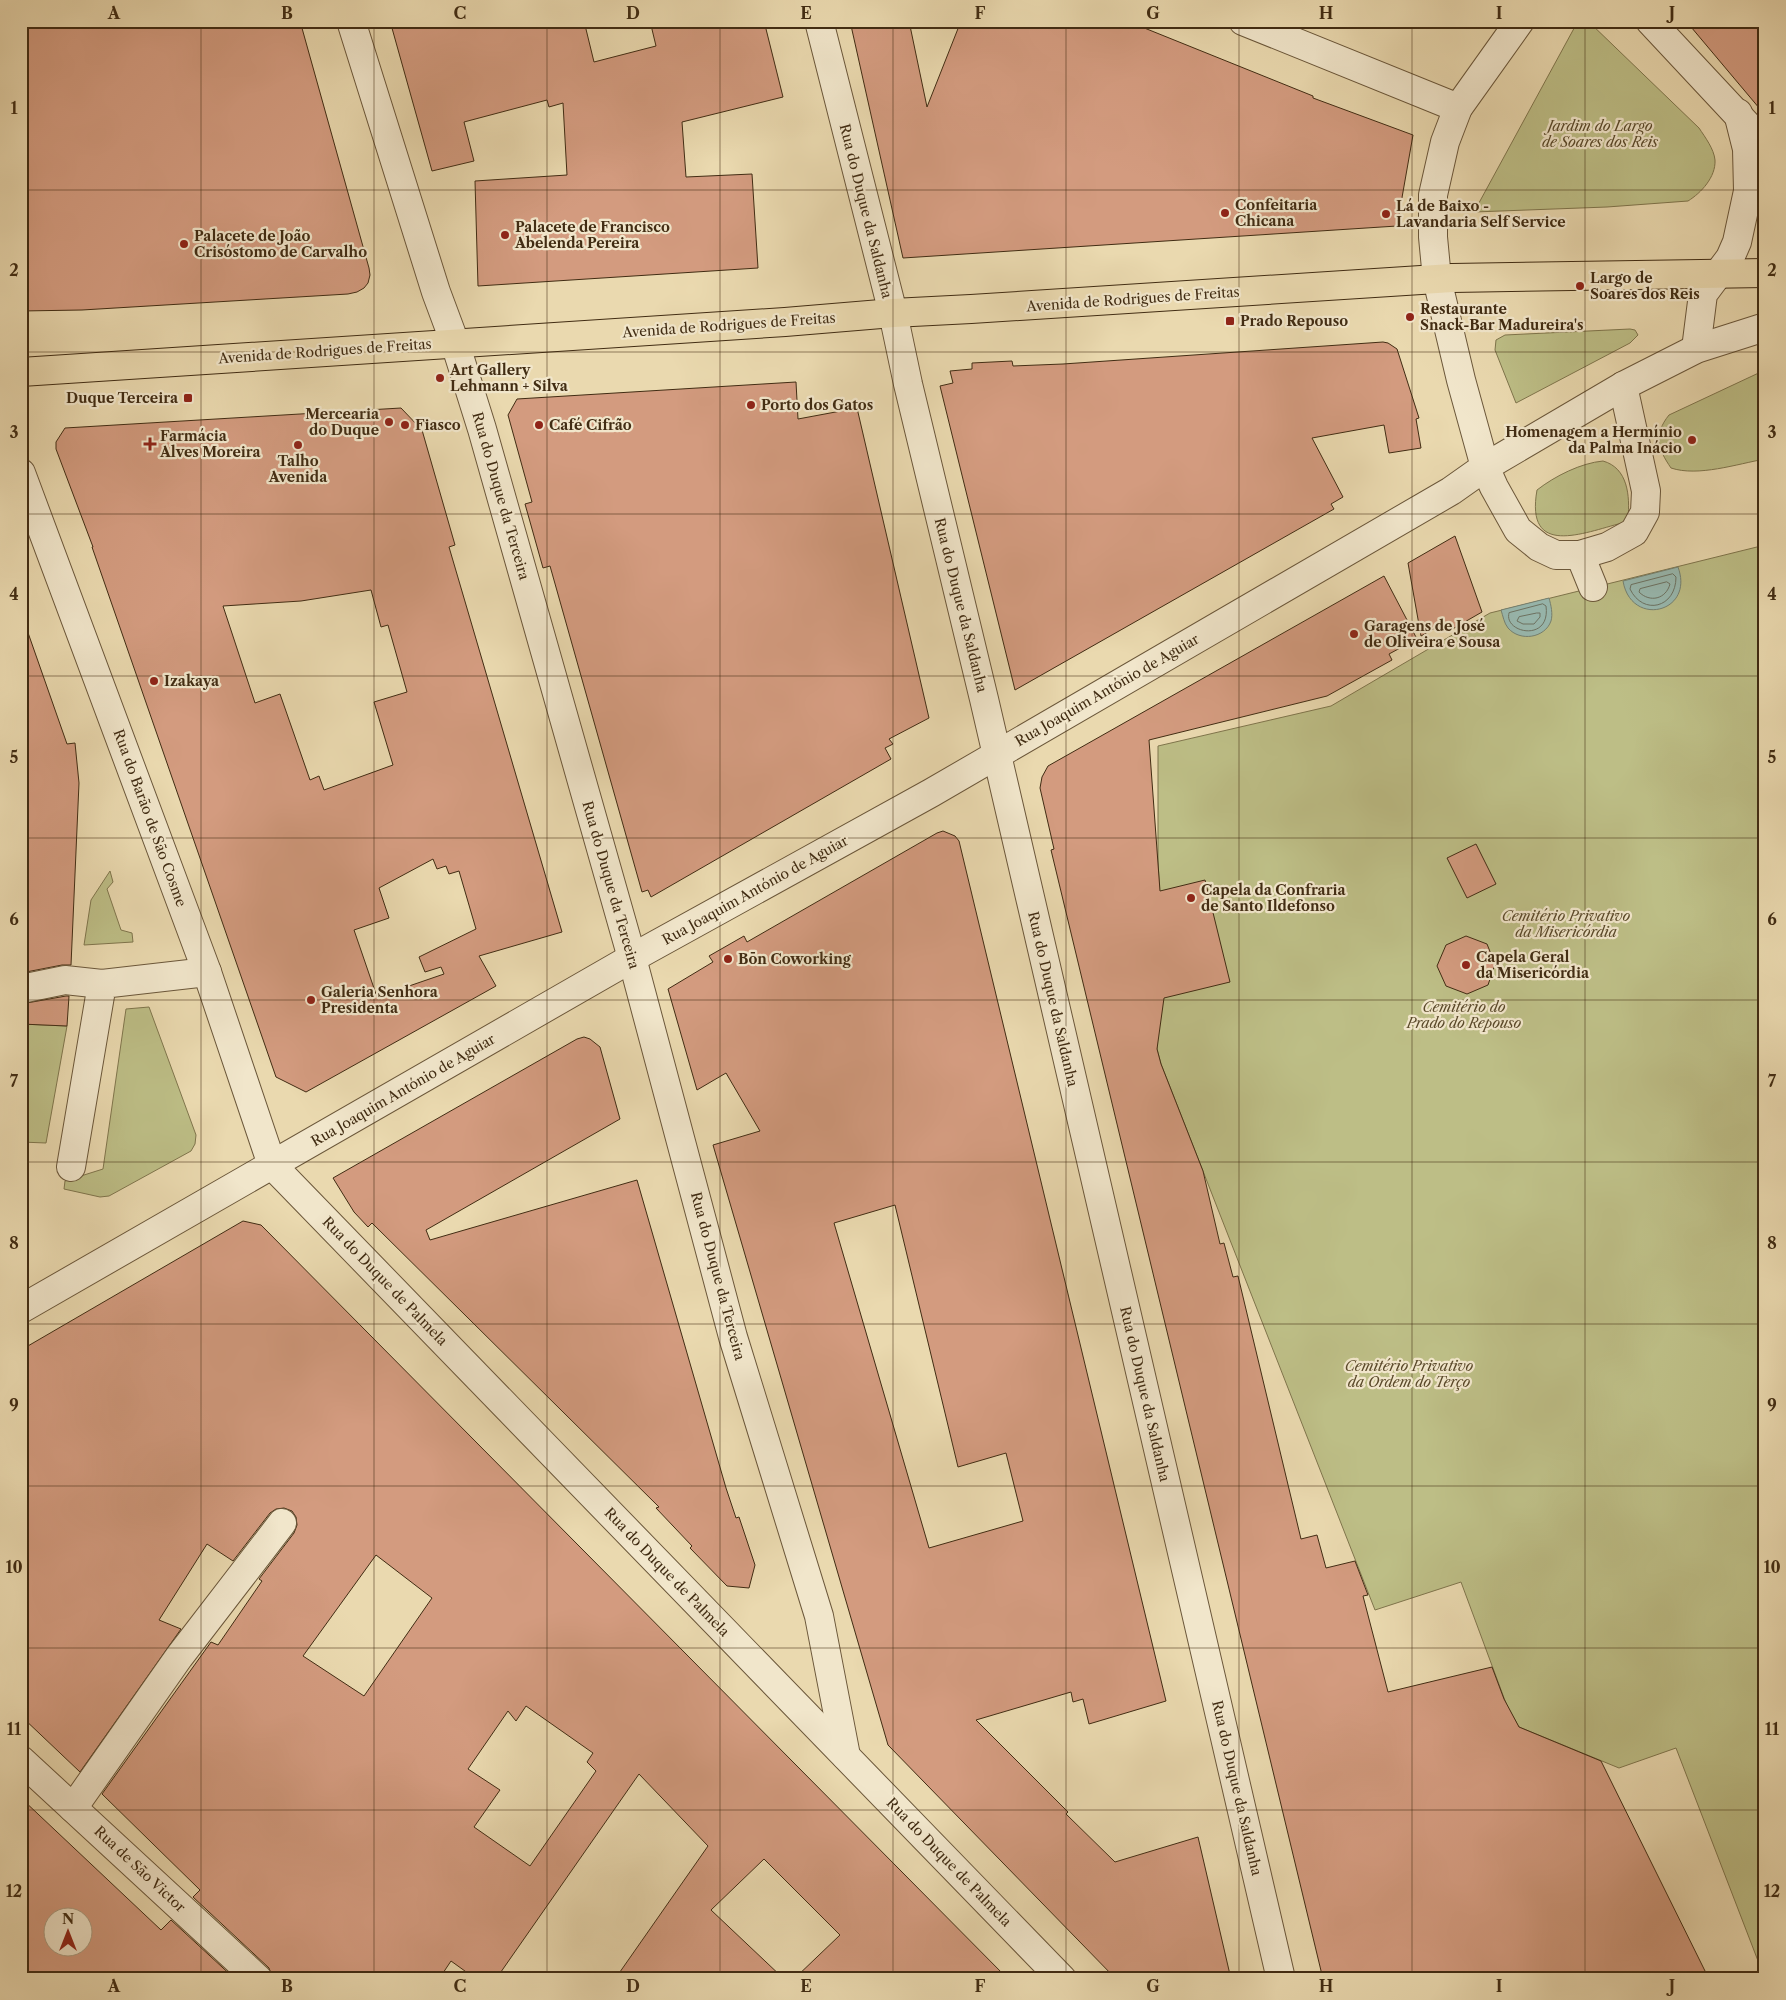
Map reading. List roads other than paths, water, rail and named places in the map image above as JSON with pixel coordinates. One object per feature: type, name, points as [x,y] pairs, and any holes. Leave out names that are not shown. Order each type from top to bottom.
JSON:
[{"type":"main road","points":[[1437,279],[1765,273]]},
{"type":"main road","name":"Avenida de Rodrigues de Freitas","points":[[21,372],[455,342],[785,322],[893,312],[971,309],[1437,279]]},
{"type":"street","name":"Rua do Duque da Terceira","points":[[350,21],[436,292],[455,342],[485,438],[632,958],[734,1337],[819,1616],[846,1756]]},
{"type":"street","name":"Rua do Duque da Saldanha","points":[[819,21],[893,312],[908,384],[997,754],[1281,1979]]},
{"type":"street","points":[[1243,21],[1458,108]]},
{"type":"street","points":[[1520,21],[1458,108],[1445,142],[1433,195],[1433,237],[1437,279],[1463,390],[1485,466],[1494,487],[1518,530],[1539,547],[1556,555],[1580,555],[1608,548],[1634,532],[1645,512],[1646,491],[1623,386]]},
{"type":"street","points":[[1650,21],[1738,113],[1765,146]]},
{"type":"street","points":[[1696,349],[1703,294],[1730,258],[1737,242],[1748,191],[1746,149],[1738,113]]},
{"type":"street","points":[[1485,466],[1623,386],[1696,349],[1765,327]]},
{"type":"street","name":"Rua Joaquim António de Aguiar","points":[[21,1309],[632,958],[931,793],[1451,491],[1485,466]]},
{"type":"street","name":"Rua do Barão de São Cosme","points":[[21,473],[207,972],[272,1165]]},
{"type":"street","points":[[1580,555],[1593,587]]},
{"type":"street","points":[[21,989],[65,980],[102,984],[207,972]]},
{"type":"street","points":[[71,1167],[102,984]]},
{"type":"street","name":"Rua do Duque de Palmela","points":[[272,1165],[1062,1979]]},
{"type":"street","points":[[74,1808],[178,1657],[282,1523]]},
{"type":"street","name":"Rua de São Victor","points":[[21,1760],[256,1978]]},
{"type":"water","points":[[1678,567],[1681,583],[1678,595],[1670,604],[1660,609],[1648,609],[1637,605],[1628,596],[1623,581]]},
{"type":"water","points":[[1549,598],[1552,618],[1548,627],[1543,631],[1532,636],[1525,636],[1519,635],[1508,628],[1501,610]]},
{"type":"place","name":"Confeitaria Chicana","points":[[1225,213]]},
{"type":"place","name":"Lá de Baixo - Lavandaria Self Service","points":[[1386,214]]},
{"type":"place","name":"Palacete de Francisco Abelenda Pereira","points":[[505,235]]},
{"type":"place","name":"Palacete de João Crisóstomo de Carvalho","points":[[184,244]]},
{"type":"place","name":"Largo de Soares dos Reis","points":[[1580,286]]},
{"type":"place","name":"Restaurante Snack-Bar Madureira's","points":[[1410,317]]},
{"type":"place","name":"Prado Repouso","points":[[1230,321]]},
{"type":"place","name":"Art Gallery Lehmann + Silva","points":[[440,378]]},
{"type":"place","name":"Duque Terceira","points":[[188,398]]},
{"type":"place","name":"Porto dos Gatos","points":[[751,405]]},
{"type":"place","name":"Mercearia do Duque","points":[[389,422]]},
{"type":"place","name":"Fiasco","points":[[405,425]]},
{"type":"place","name":"Café Cifrão","points":[[539,425]]},
{"type":"place","name":"Homenagem a Hermínio da Palma Inácio","points":[[1692,440]]},
{"type":"place","name":"Farmácia Alves Moreira","points":[[150,444]]},
{"type":"place","name":"Talho Avenida","points":[[298,445]]},
{"type":"place","name":"Garagens de José de Oliveira e Sousa","points":[[1354,634]]},
{"type":"place","name":"Izakaya","points":[[154,681]]},
{"type":"place","name":"Capela da Confraria de Santo Ildefonso","points":[[1191,898]]},
{"type":"place","name":"Bōn Coworking","points":[[728,959]]},
{"type":"place","name":"Capela Geral da Misericórdia","points":[[1466,965]]},
{"type":"place","name":"Galeria Senhora Presidenta","points":[[311,1000]]},
{"type":"park label","name":"Jardim do Largo de Soares dos Reis","points":[[1600,134]]},
{"type":"park label","name":"Cemitério Privativo da Misericórdia","points":[[1566,924]]},
{"type":"park label","name":"Cemitério do Prado do Repouso","points":[[1464,1016]]},
{"type":"park label","name":"Cemitério Privativo da Ordem do Terço","points":[[1409,1374]]}]
